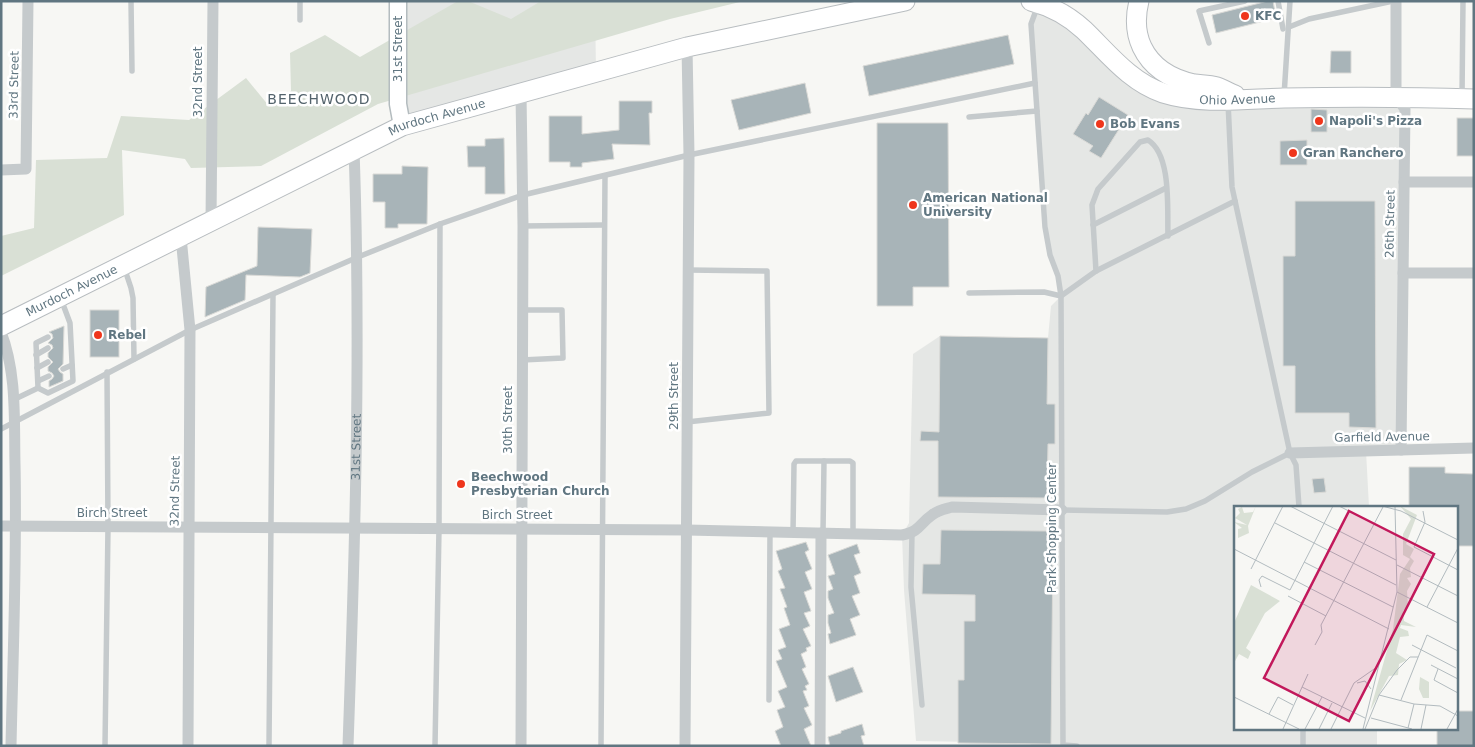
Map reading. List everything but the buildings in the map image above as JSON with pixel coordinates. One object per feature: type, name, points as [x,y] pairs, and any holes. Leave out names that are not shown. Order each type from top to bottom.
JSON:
[{"type":"main road","name":"Murdoch Avenue","points":[[1,326],[402,126],[688,47],[905,1]]},
{"type":"main road","points":[[1139,1],[1136,13],[1136,27],[1146,56],[1157,68],[1169,76],[1192,83],[1218,87],[1235,100]]},
{"type":"main road","name":"Ohio Avenue","points":[[1037,2],[1054,9],[1083,30],[1120,66],[1142,82],[1163,93],[1188,98],[1235,100],[1284,98],[1396,88],[1468,99]]},
{"type":"street","name":"33rd Street","points":[[1,170],[26,169],[28,1]]},
{"type":"street","name":"32nd Street","points":[[211,222],[213,1]]},
{"type":"street","name":"31st Street","points":[[398,1],[398,104],[402,126]]},
{"type":"street","name":"26th Street","points":[[1394,1],[1396,88],[1405,109],[1401,450]]},
{"type":"street","name":"29th Street","points":[[685,746],[688,47]]},
{"type":"street","name":"30th Street","points":[[521,94],[523,195],[521,746]]},
{"type":"street","name":"31st Street","points":[[348,746],[356,528],[358,257],[354,149]]},
{"type":"street","points":[[1404,182],[1474,182]]},
{"type":"street","name":"32nd Street","points":[[180,237],[190,330],[188,746]]},
{"type":"street","points":[[1403,273],[1474,273]]},
{"type":"street","points":[[1,332],[9,350],[14,421],[16,526],[11,746]]},
{"type":"street","name":"Garfield Avenue","points":[[1290,453],[1474,448]]},
{"type":"street","points":[[912,533],[920,528],[930,516],[940,510],[952,507],[1062,510]]},
{"type":"street","name":"Birch Street","points":[[1,526],[686,530],[902,535],[912,533]]},
{"type":"street","points":[[820,746],[822,533]]},
{"type":"lane","points":[[131,1],[132,71]]},
{"type":"lane","points":[[300,1],[300,20]]},
{"type":"lane","points":[[1209,43],[1199,11],[1245,1]]},
{"type":"lane","points":[[1278,1],[1286,28]]},
{"type":"lane","points":[[1284,98],[1286,28],[1290,1]]},
{"type":"lane","points":[[1286,28],[1310,19],[1394,1]]},
{"type":"lane","points":[[1463,1],[1468,99]]},
{"type":"lane","name":"Park Shopping Center","points":[[1037,2],[1031,24],[1045,227],[1050,255],[1058,276],[1061,296],[1063,746],[1077,746]]},
{"type":"lane","points":[[1,429],[190,330],[358,257],[440,224],[523,195],[689,155],[1035,83]]},
{"type":"lane","points":[[1235,100],[1232,187],[1290,453],[1296,465],[1299,506]]},
{"type":"lane","points":[[969,117],[1037,111]]},
{"type":"lane","points":[[1096,271],[1092,205],[1098,189],[1140,142],[1148,140],[1154,144],[1165,166],[1168,236]]},
{"type":"lane","points":[[601,746],[605,176]]},
{"type":"lane","points":[[1093,225],[1166,188]]},
{"type":"lane","points":[[969,292],[1044,292],[1061,296],[1096,271],[1235,201]]},
{"type":"lane","points":[[435,746],[439,529],[440,224]]},
{"type":"lane","points":[[523,226],[604,225]]},
{"type":"lane","points":[[123,265],[133,298],[134,359]]},
{"type":"lane","points":[[687,422],[769,413],[767,271],[688,270]]},
{"type":"lane","points":[[269,746],[273,295]]},
{"type":"lane","points":[[38,388],[48,393],[73,381],[70,327],[60,296]]},
{"type":"lane","points":[[522,310],[562,310],[563,358],[522,360]]},
{"type":"lane","points":[[64,330],[70,327]]},
{"type":"lane","points":[[63,340],[71,336]]},
{"type":"lane","points":[[38,388],[36,343],[48,337]]},
{"type":"lane","points":[[36,354],[48,348]]},
{"type":"lane","points":[[63,355],[72,351]]},
{"type":"lane","points":[[37,368],[48,362]]},
{"type":"lane","points":[[63,369],[72,365]]},
{"type":"lane","points":[[105,746],[108,526],[107,372]]},
{"type":"lane","points":[[38,381],[48,376]]},
{"type":"lane","points":[[13,400],[38,388]]},
{"type":"lane","points":[[1062,510],[1167,512],[1186,509],[1205,501],[1252,472],[1290,453]]},
{"type":"lane","points":[[793,533],[794,464],[796,461],[850,461],[853,462],[853,534]]},
{"type":"lane","points":[[822,533],[824,461]]},
{"type":"lane","points":[[769,700],[770,532]]},
{"type":"lane","points":[[912,533],[911,587],[922,705]]},
{"type":"lane","points":[[1303,730],[1303,746]]},
{"type":"shaded area","points":[[398,1],[595,1],[596,73],[402,126]]},
{"type":"shaded area","points":[[458,1],[468,1],[511,19],[541,1],[744,1],[670,19],[378,104],[261,166],[191,168],[185,159],[122,150],[124,215],[1,276],[1,236],[34,228],[36,160],[107,158],[121,116],[189,120],[246,78],[269,106],[291,91],[290,53],[325,35],[360,57]]},
{"type":"shaded area","points":[[1039,4],[1163,93],[1396,96],[1405,109],[1401,450],[1366,451],[1369,506],[1234,506],[1234,730],[1377,730],[1377,746],[1031,746],[1030,743],[916,741],[904,590],[902,535],[909,523],[913,354],[940,336],[1048,338],[1051,306],[1061,296],[1050,255],[1031,24]]},
{"type":"place","name":"KFC","points":[[1245,16]]},
{"type":"place","name":"Napoli's Pizza","points":[[1319,121]]},
{"type":"place","name":"Bob Evans","points":[[1100,124]]},
{"type":"place","name":"Gran Ranchero","points":[[1293,153]]},
{"type":"place","name":"American National University","points":[[913,205]]},
{"type":"place","name":"Rebel","points":[[98,335]]},
{"type":"place","name":"Beechwood Presbyterian Church","points":[[461,484]]},
{"type":"district","name":"BEECHWOOD","points":[[319,99]]}]
